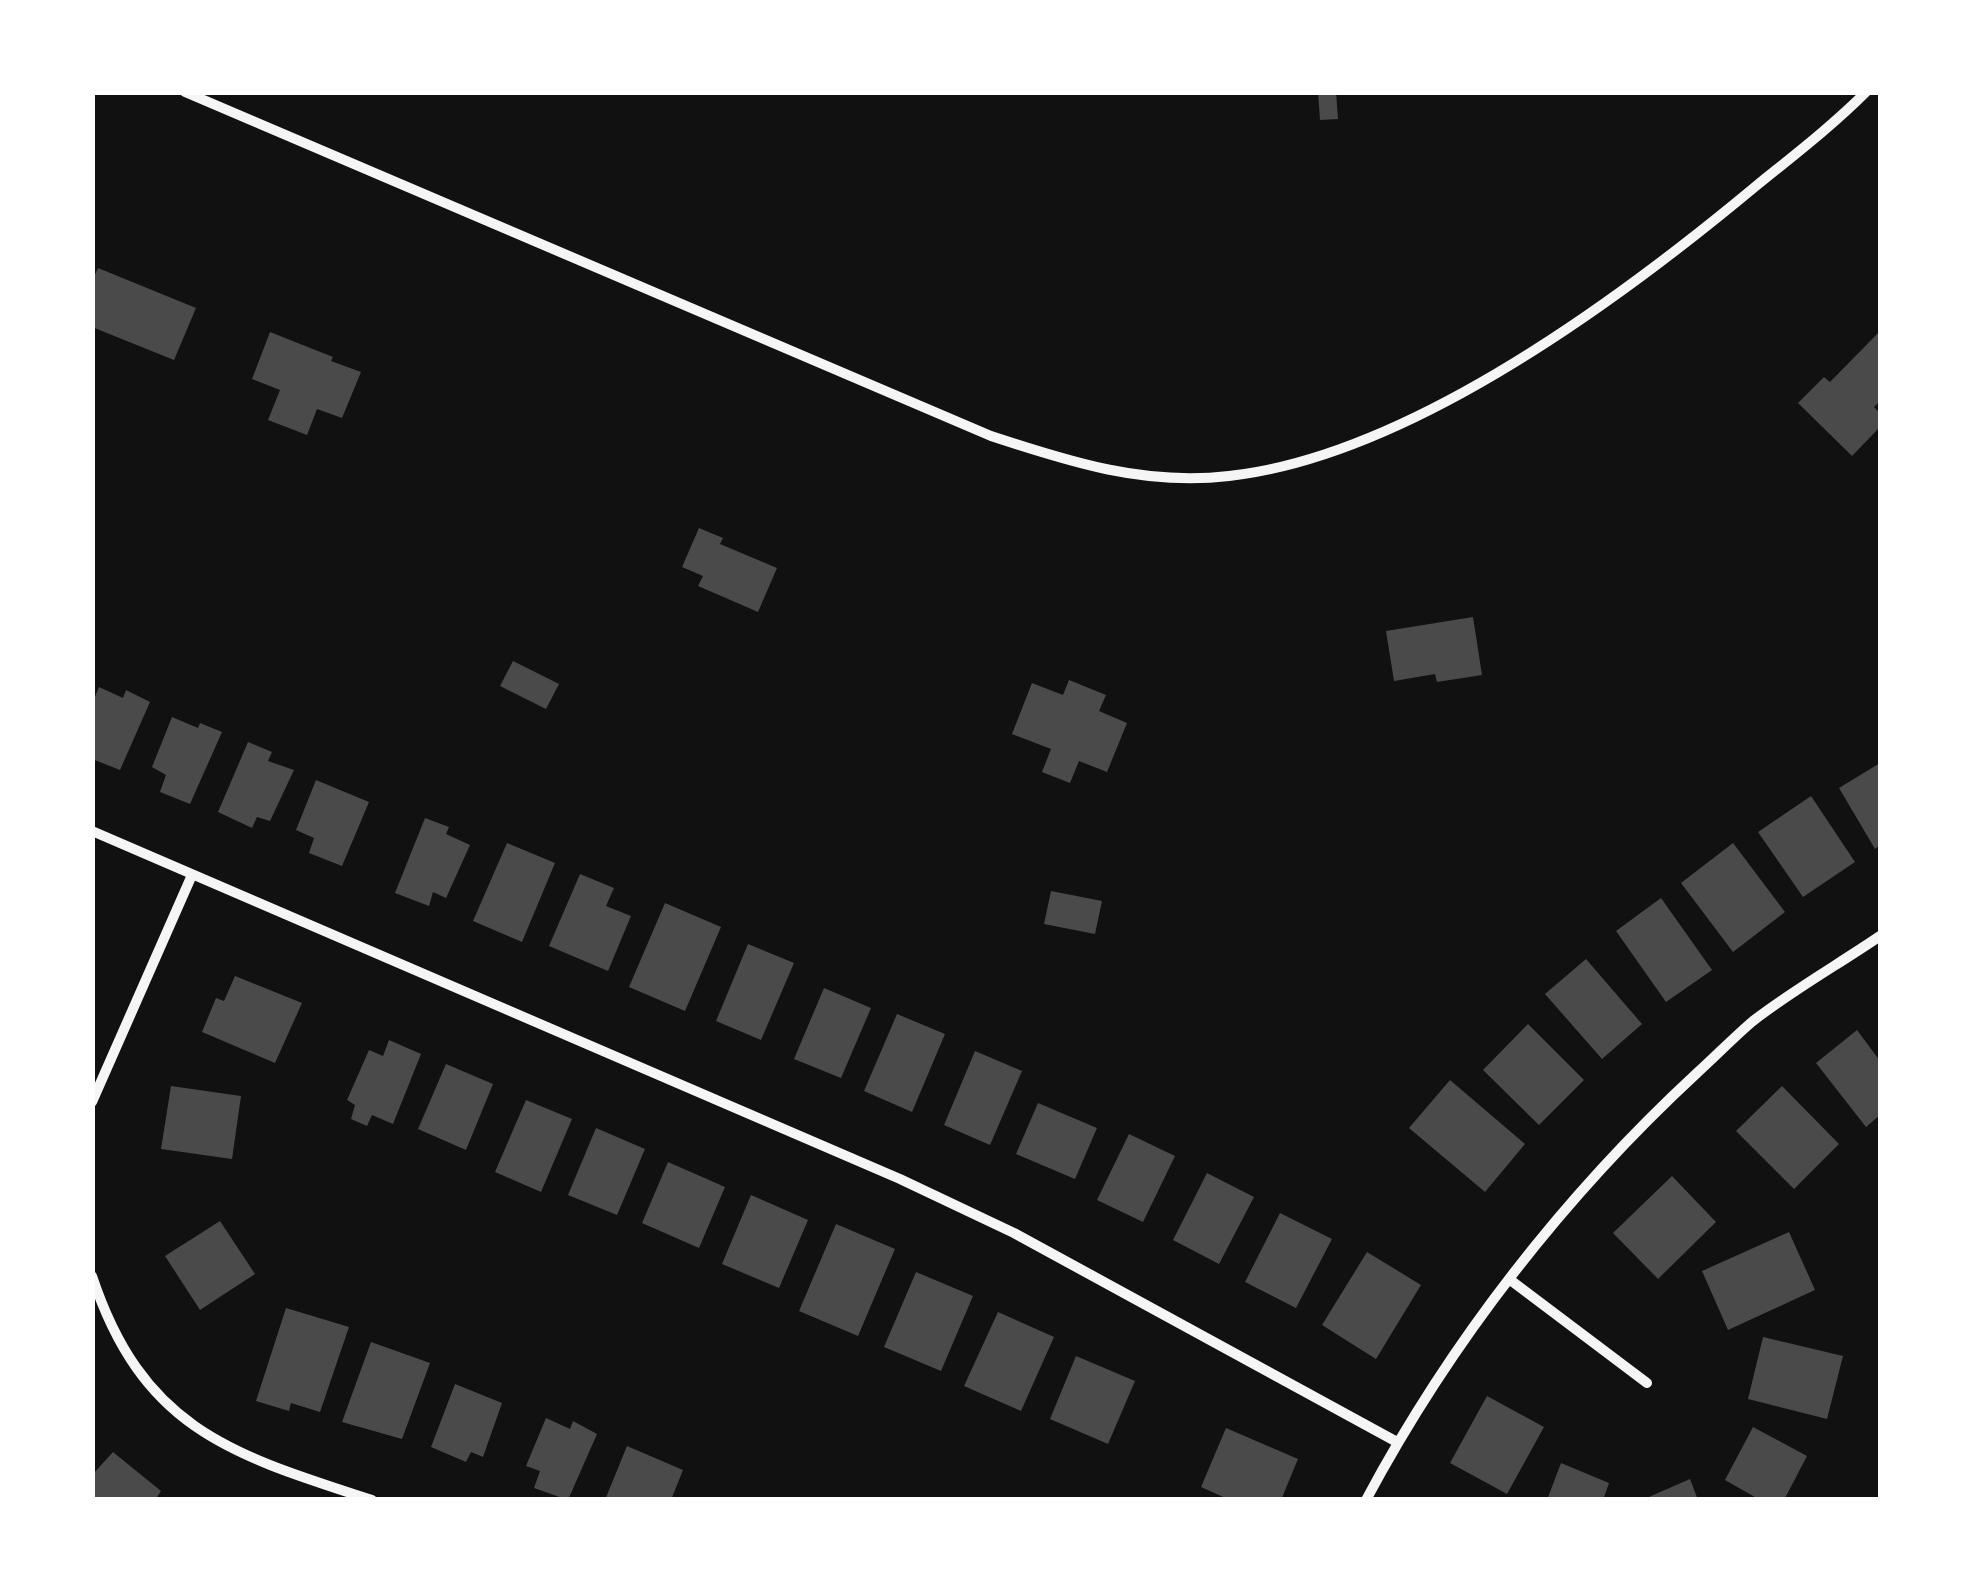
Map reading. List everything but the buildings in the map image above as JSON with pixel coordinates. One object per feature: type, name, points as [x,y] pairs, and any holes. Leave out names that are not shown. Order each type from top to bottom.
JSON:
[{"type":"street","points":[[185,92],[991,436],[1084,466],[1137,476],[1178,478],[1228,476],[1326,452],[1392,429],[1496,372],[1547,342],[1690,240],[1866,92]]},
{"type":"street","points":[[92,831],[900,1179],[1014,1233],[1397,1442]]},
{"type":"street","points":[[92,1102],[192,875]]},
{"type":"street","points":[[1366,1500],[1397,1442],[1510,1279],[1554,1222],[1653,1113],[1754,1020],[1880,936]]},
{"type":"street","points":[[92,1276],[105,1314],[127,1356],[174,1413],[226,1448],[372,1500]]},
{"type":"street","points":[[1510,1279],[1648,1382]]}]
